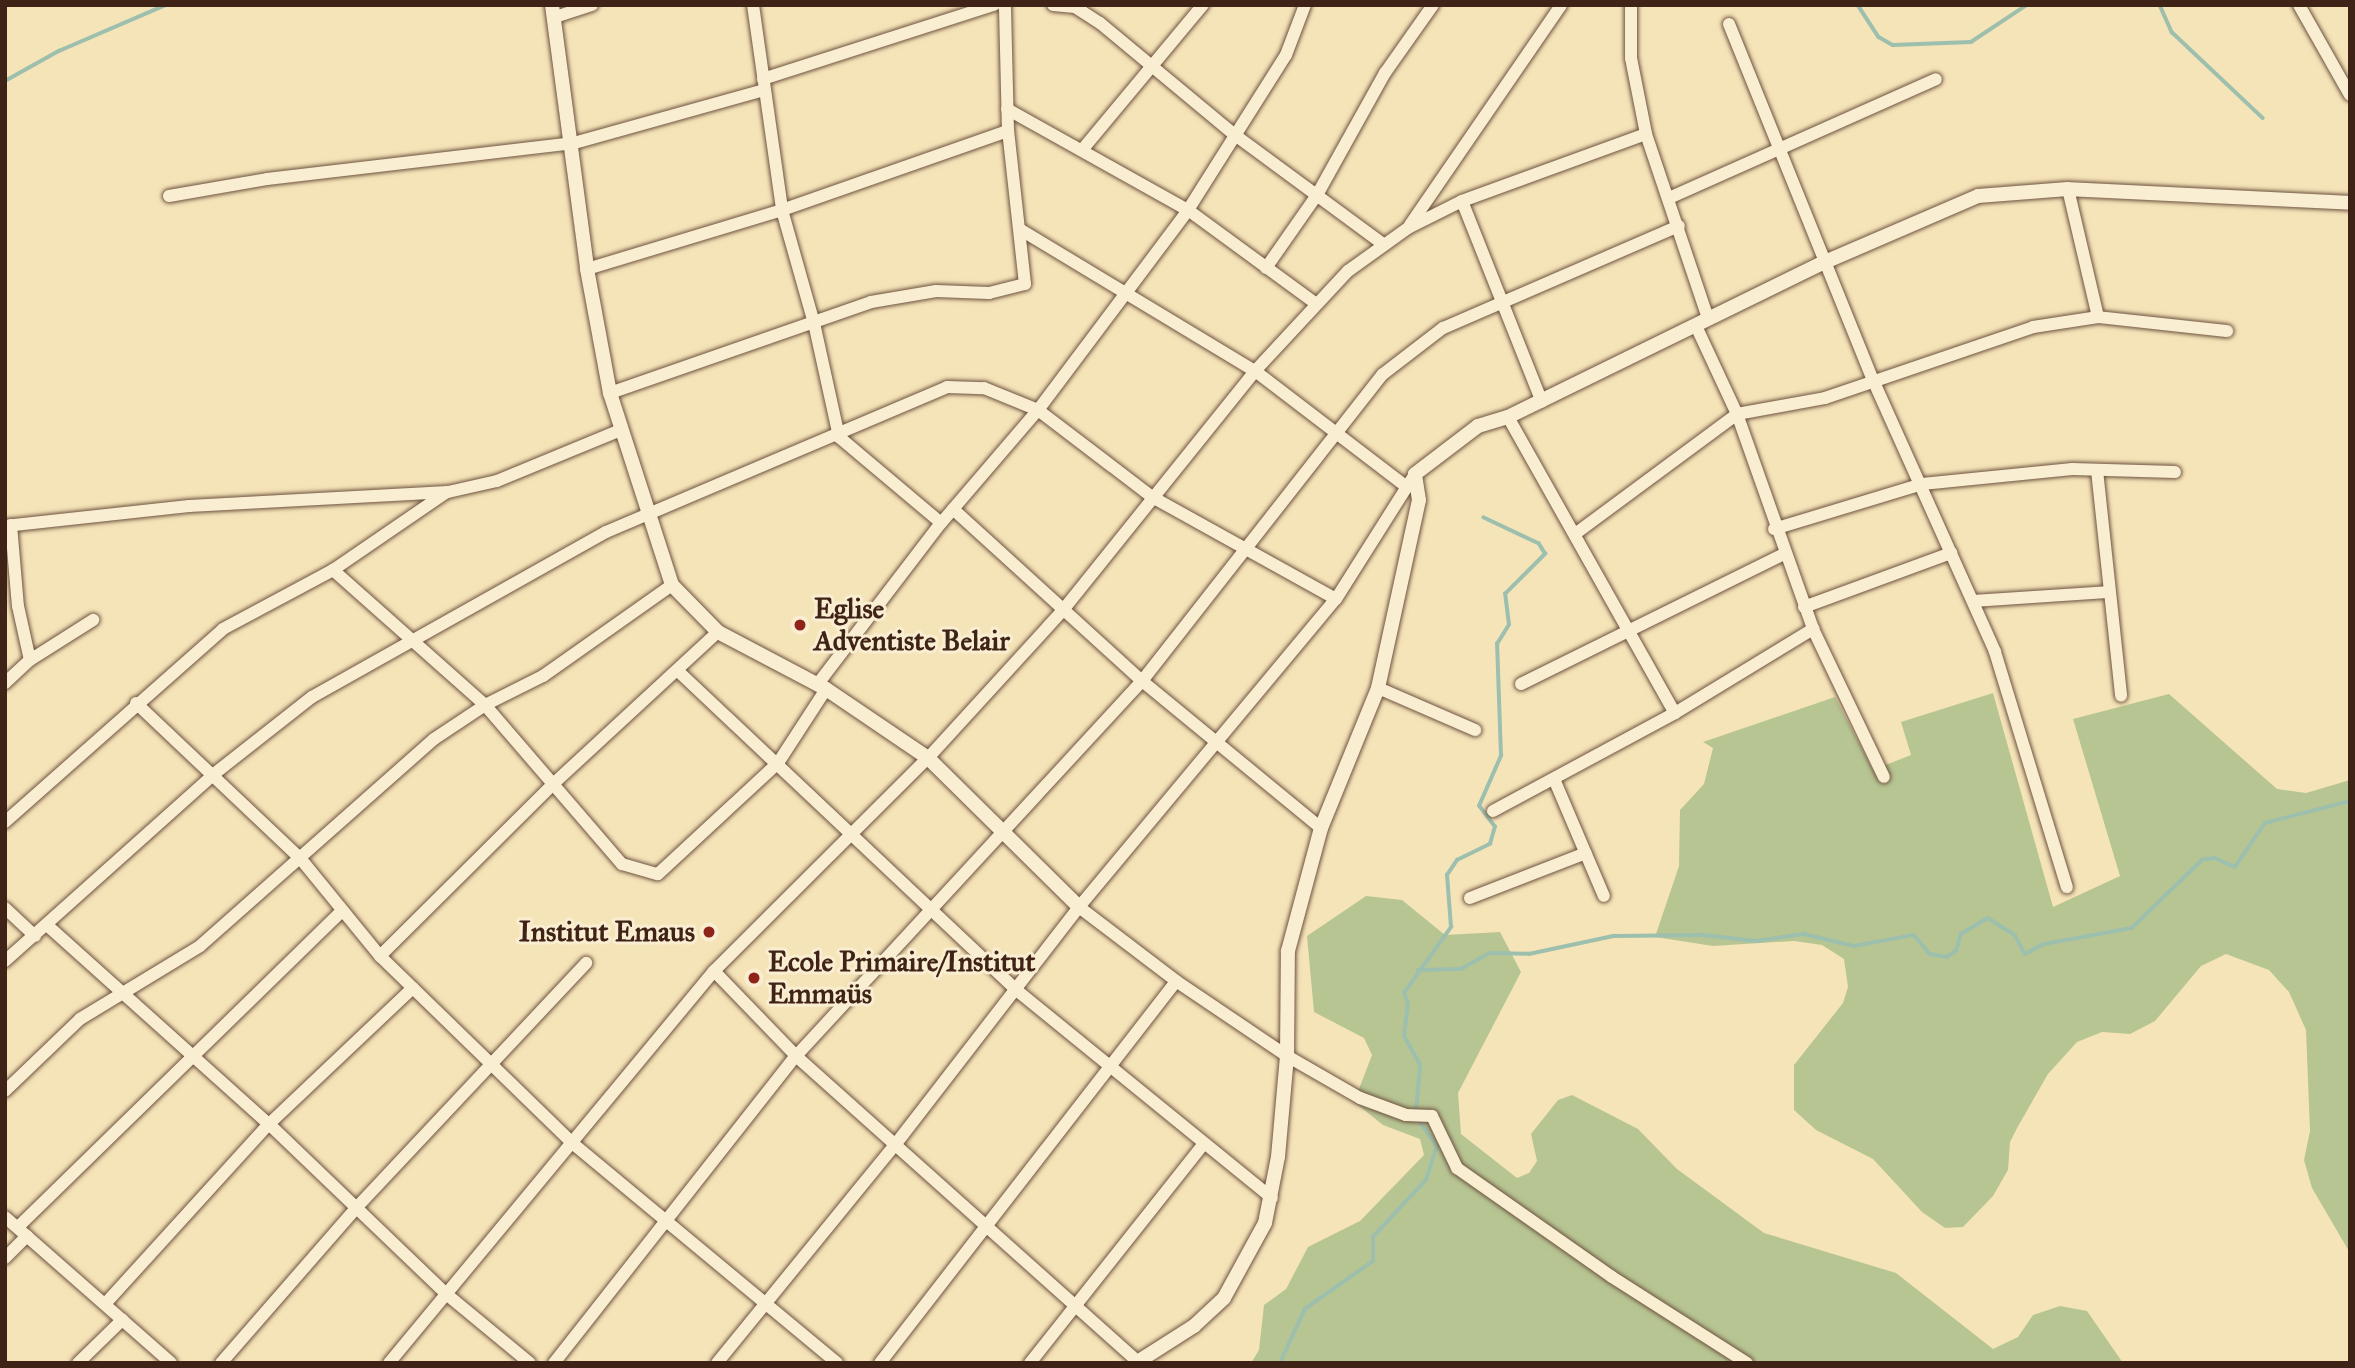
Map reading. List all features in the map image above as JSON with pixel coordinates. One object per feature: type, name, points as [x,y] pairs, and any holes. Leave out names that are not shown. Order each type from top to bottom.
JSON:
[{"type":"street","points":[[592,5],[554,11],[574,143],[587,269],[610,393],[646,514],[672,585],[718,632],[822,687],[928,758],[1006,831],[1079,907],[1176,981],[1287,1056],[1360,1098],[1406,1115],[1423,1113],[1432,1116],[1457,1168],[1612,1277],[1747,1363]]},
{"type":"street","points":[[753,5],[782,210],[814,323],[839,437],[941,523]]},
{"type":"street","points":[[169,196],[267,178],[574,143],[763,84],[994,5]]},
{"type":"street","points":[[610,393],[871,302],[936,291],[989,293],[1025,284],[1008,131],[1005,5]]},
{"type":"street","points":[[1053,5],[1075,7],[1235,135],[1383,244]]},
{"type":"street","points":[[1082,150],[1203,5]]},
{"type":"street","points":[[1266,268],[1317,195],[1385,73],[1433,5]]},
{"type":"street","points":[[1408,228],[1562,5]]},
{"type":"street","points":[[1631,5],[1631,58],[1646,134],[1679,226],[1702,322],[1804,607],[1884,777]]},
{"type":"street","points":[[2299,5],[2346,77],[2350,95]]},
{"type":"street","points":[[333,570],[485,705],[622,864],[658,874],[778,763],[822,687],[941,523],[1038,410],[1188,210],[1286,55],[1298,8]]},
{"type":"street","points":[[1729,24],[1873,380],[1922,484],[1995,652],[2067,887]]},
{"type":"street","points":[[1669,198],[1936,79]]},
{"type":"street","points":[[1007,109],[1188,210],[1315,303]]},
{"type":"street","points":[[587,269],[782,210],[1008,131]]},
{"type":"street","points":[[389,1363],[714,971],[928,758],[1063,610],[1255,371],[1315,303],[1383,244],[1408,228],[1462,201],[1646,134]]},
{"type":"street","points":[[2068,189],[2098,317]]},
{"type":"street","points":[[717,1363],[895,1144],[1079,907],[1218,744],[1336,599],[1404,485],[1445,447],[1478,426],[1508,417],[1542,402],[1825,262],[1978,196],[2068,189],[2350,203]]},
{"type":"street","points":[[1462,201],[1542,402]]},
{"type":"street","points":[[554,1363],[796,1056],[1142,681],[1333,433],[1383,374],[1443,328],[1500,300],[1679,226]]},
{"type":"street","points":[[1021,230],[1255,371],[1404,485]]},
{"type":"street","points":[[1575,534],[1737,414],[1825,398],[2033,327],[2098,317],[2227,331]]},
{"type":"street","points":[[5,961],[48,926],[214,774],[312,697],[646,514],[839,437],[947,387],[962,385],[984,388],[1038,410],[1152,497],[1243,551],[1336,599]]},
{"type":"street","points":[[1508,417],[1675,713]]},
{"type":"street","points":[[30,660],[18,606],[8,525],[190,506],[447,492],[496,481],[621,430]]},
{"type":"street","points":[[1774,529],[1922,484],[2097,470],[2175,472]]},
{"type":"street","points":[[2097,470],[2107,592],[2121,696]]},
{"type":"street","points":[[714,971],[796,1056],[1137,1362],[1194,1326],[1224,1298],[1265,1223],[1272,1198],[1287,1056],[1288,951],[1321,828],[1378,688],[1419,500],[1415,474]]},
{"type":"street","points":[[5,822],[136,703],[223,629],[333,570],[447,492]]},
{"type":"street","points":[[953,509],[1142,681],[1321,828]]},
{"type":"street","points":[[1804,607],[1951,552]]},
{"type":"street","points":[[1521,684],[1784,554]]},
{"type":"street","points":[[5,1091],[80,1019],[200,946],[434,739],[485,705],[543,676],[672,585]]},
{"type":"street","points":[[1973,601],[2107,592]]},
{"type":"street","points":[[5,683],[30,660],[93,620]]},
{"type":"street","points":[[1493,811],[1675,713],[1813,629]]},
{"type":"street","points":[[380,956],[552,785],[679,672],[718,632]]},
{"type":"street","points":[[679,672],[1015,989],[1111,1064],[1203,1145],[1272,1198]]},
{"type":"street","points":[[1378,688],[1475,730]]},
{"type":"street","points":[[136,703],[300,858],[380,956],[490,1066],[571,1142],[668,1218],[837,1363]]},
{"type":"street","points":[[1554,779],[1604,896]]},
{"type":"street","points":[[1470,898],[1586,853]]},
{"type":"street","points":[[5,908],[35,936]]},
{"type":"street","points":[[5,1258],[23,1232],[194,1056],[342,911]]},
{"type":"street","points":[[48,926],[269,1124],[445,1293],[530,1363]]},
{"type":"street","points":[[221,1363],[357,1207],[586,963]]},
{"type":"street","points":[[880,1363],[1176,981]]},
{"type":"street","points":[[105,1304],[269,1124],[413,988]]},
{"type":"street","points":[[1030,1363],[1203,1145]]},
{"type":"street","points":[[5,1217],[171,1363]]},
{"type":"street","points":[[78,1363],[122,1320]]},
{"type":"green space","points":[[1993,693],[2053,907],[2120,876],[2073,719],[2169,694],[2277,789],[2306,793],[2350,780],[2350,1253],[2312,1188],[2304,1160],[2310,1131],[2306,1030],[2289,992],[2269,970],[2226,954],[2201,966],[2155,1021],[2130,1034],[2102,1032],[2077,1042],[2048,1074],[2017,1128],[2010,1142],[2008,1170],[1993,1196],[1963,1227],[1945,1228],[1922,1212],[1873,1159],[1816,1130],[1794,1110],[1794,1065],[1843,1003],[1848,987],[1844,959],[1822,945],[1794,941],[1713,946],[1655,937],[1679,866],[1680,810],[1704,784],[1713,748],[1703,742],[1835,697],[1873,770],[1911,755],[1901,722]]},
{"type":"green space","points":[[1366,896],[1402,900],[1445,935],[1500,932],[1521,972],[1458,1093],[1461,1134],[1517,1178],[1529,1173],[1537,1161],[1531,1134],[1558,1100],[1572,1095],[1638,1129],[1677,1169],[1764,1233],[1896,1273],[1993,1349],[2018,1337],[2033,1315],[2060,1306],[2087,1311],[2123,1363],[1251,1363],[1259,1350],[1264,1305],[1286,1289],[1308,1247],[1360,1221],[1424,1155],[1420,1139],[1383,1125],[1354,1102],[1372,1055],[1364,1038],[1314,1012],[1307,936]]},
{"type":"waterway","points":[[5,81],[59,51],[166,5]]},
{"type":"waterway","points":[[1858,5],[1879,37],[1893,45],[1971,42],[2027,5]]},
{"type":"waterway","points":[[2160,5],[2172,32],[2263,118]]},
{"type":"waterway","points":[[1416,1113],[1420,1065],[1404,1036],[1408,1004],[1404,993],[1451,927],[1447,875],[1457,860],[1490,844],[1495,827],[1479,806],[1501,756],[1497,644],[1509,625],[1505,594],[1545,554],[1539,544],[1484,518]]},
{"type":"waterway","points":[[1418,970],[1461,969],[1490,953],[1529,954],[1614,936],[1703,935],[1757,941],[1804,934],[1854,946],[1914,935],[1930,954],[1947,957],[1956,951],[1961,934],[1988,918],[2015,935],[2025,954],[2044,944],[2132,928],[2202,860],[2215,858],[2235,867],[2265,823],[2350,801]]},
{"type":"waterway","points":[[1280,1363],[1305,1309],[1373,1261],[1373,1237],[1426,1180],[1437,1147],[1419,1120]]},
{"type":"place","name":"Eglise Adventiste Belair","points":[[800,625]]},
{"type":"place","name":"Institut Emaus","points":[[709,932]]},
{"type":"place","name":"Ecole Primaire/Institut Emmaüs","points":[[754,978]]}]
